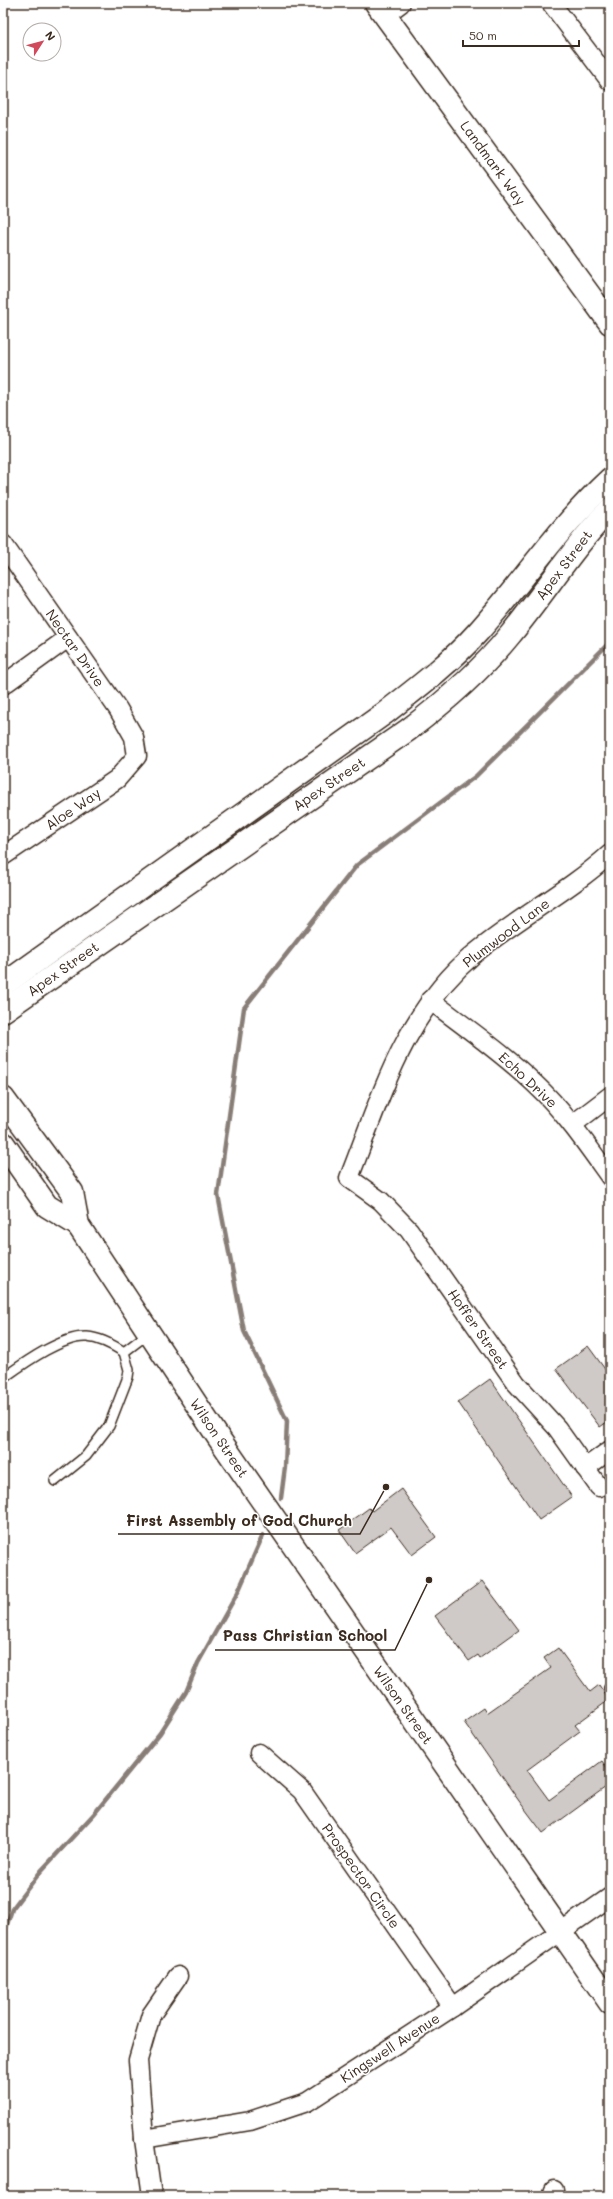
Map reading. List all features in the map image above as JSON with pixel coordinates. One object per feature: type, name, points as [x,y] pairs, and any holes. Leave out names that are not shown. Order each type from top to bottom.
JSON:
[{"type":"street","points":[[551,3],[610,80]]},
{"type":"street","name":"Landmark Way","points":[[387,7],[610,323]]},
{"type":"street","name":"Apex Street","points":[[3,985],[385,713],[438,671],[477,633],[580,510],[610,479]]},
{"type":"street","name":"Apex Street","points":[[3,1011],[408,730],[450,698],[477,672],[509,637],[592,527],[610,509]]},
{"type":"street","name":"Nectar Drive","points":[[3,544],[118,709],[134,737],[137,756]]},
{"type":"street","points":[[3,685],[68,638]]},
{"type":"street","name":"Aloe Way","points":[[3,856],[117,779],[137,756]]},
{"type":"street","name":"Plumwood Lane","points":[[349,1178],[396,1058],[406,1038],[430,1000],[446,981],[473,955],[573,883],[610,854]]},
{"type":"street","name":"Echo Drive","points":[[430,1000],[536,1084],[572,1125],[610,1176]]},
{"type":"street","points":[[572,1125],[610,1096]]},
{"type":"street","name":"Wilson Street","points":[[3,1098],[72,1192],[78,1225],[218,1437],[610,2003]]},
{"type":"street","name":"Wilson Street","points":[[3,1143],[47,1206],[78,1225]]},
{"type":"street","name":"Hoffer Street","points":[[349,1178],[381,1201],[409,1230],[516,1383],[557,1428],[599,1487]]},
{"type":"street","points":[[585,1468],[610,1450]]},
{"type":"street","name":"Prospector Circle","points":[[259,1753],[302,1792],[453,2007]]},
{"type":"street","name":"Kingswell Avenue","points":[[144,2139],[250,2121],[307,2102],[453,2007],[610,1897]]},
{"type":"street","points":[[152,2196],[144,2139],[138,2060],[151,2015],[178,1976]]},
{"type":"lane","points":[[124,1352],[149,1333]]},
{"type":"lane","points":[[3,1378],[29,1359],[63,1342],[87,1336],[111,1344],[124,1352],[129,1370],[128,1377],[109,1426],[86,1456],[55,1481]]},
{"type":"building","points":[[588,1346],[610,1376],[610,1420],[600,1427],[556,1369]]},
{"type":"building","points":[[490,1379],[572,1497],[539,1520],[458,1402]]},
{"type":"building","points":[[401,1489],[436,1537],[412,1555],[391,1527],[355,1553],[339,1530],[369,1508],[372,1511]]},
{"type":"building","points":[[482,1581],[519,1630],[480,1658],[478,1655],[469,1661],[435,1616]]},
{"type":"building","points":[[558,1648],[590,1692],[599,1685],[609,1700],[575,1725],[580,1731],[527,1770],[549,1800],[602,1761],[610,1772],[610,1784],[543,1833],[464,1722],[484,1708],[487,1713],[551,1668],[544,1658]]},
{"type":"waterway","points":[[281,1498],[285,1467],[287,1421],[244,1331],[218,1195],[244,1008],[357,865],[476,776],[610,642]]},
{"type":"waterway","points":[[3,1937],[12,1909],[41,1871],[94,1814],[160,1733],[186,1692],[198,1663],[238,1592],[263,1535]]},
{"type":"place","name":"First Assembly of God Church","points":[[386,1487]]},
{"type":"place","name":"Pass Christian School","points":[[429,1580]]}]
